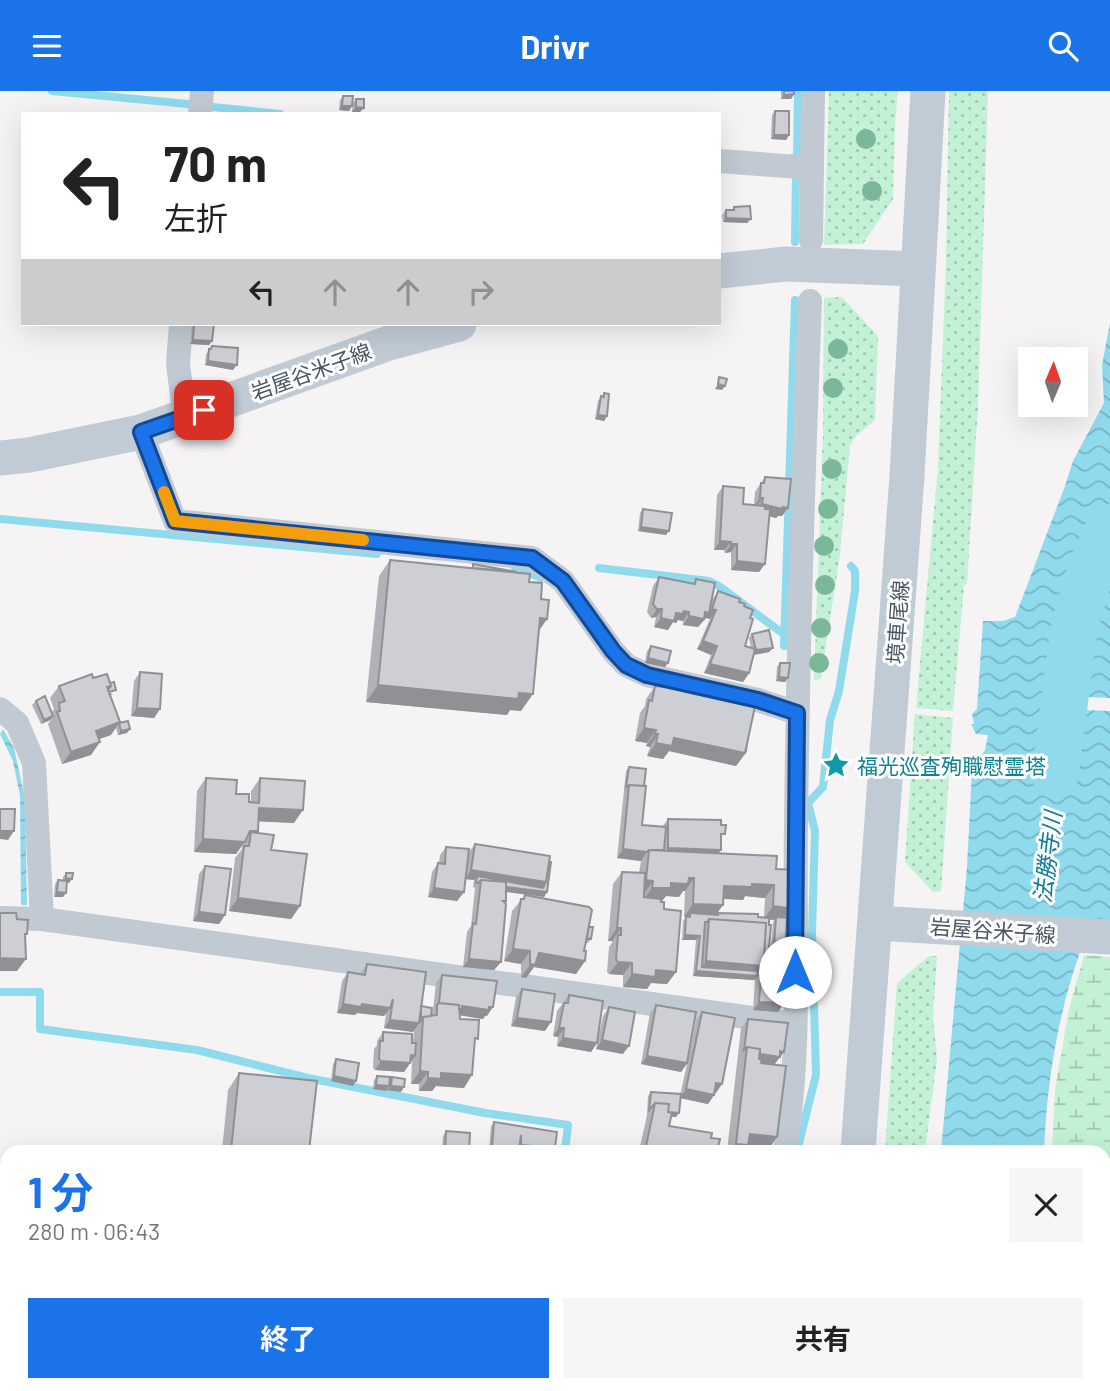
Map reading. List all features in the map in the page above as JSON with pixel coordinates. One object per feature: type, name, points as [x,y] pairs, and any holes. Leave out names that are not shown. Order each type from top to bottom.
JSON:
[{"type":"main road","name":"境車尾線","points":[[858,1145],[907,475],[928,91]]},
{"type":"main road","points":[[721,271],[786,264],[917,268]]},
{"type":"main road","name":"岩屋谷米子線","points":[[0,458],[29,455],[141,432],[389,343],[452,326]]},
{"type":"main road","name":"岩屋谷米子線","points":[[876,923],[1110,937]]},
{"type":"street","points":[[200,112],[202,91]]},
{"type":"street","points":[[811,240],[813,91]]},
{"type":"street","points":[[721,161],[812,168]]},
{"type":"street","points":[[786,1145],[795,1024],[797,713],[810,302]]},
{"type":"street","points":[[181,326],[178,364],[185,418]]},
{"type":"street","points":[[141,432],[175,521],[532,558],[563,581],[626,665],[647,675],[758,700],[797,713]]},
{"type":"street","points":[[0,709],[17,723],[34,763],[42,919]]},
{"type":"street","points":[[0,918],[42,919],[795,1024]]},
{"type":"green space","points":[[829,91],[898,91],[893,199],[863,244],[824,245]]},
{"type":"green space","points":[[949,91],[988,91],[978,406],[967,584],[964,585],[953,711],[916,708],[938,468]]},
{"type":"green space","points":[[842,297],[878,336],[875,420],[855,437],[850,446],[840,554],[821,678],[816,681],[824,298]]},
{"type":"green space","points":[[915,714],[953,718],[941,891],[933,892],[905,862]]},
{"type":"green space","points":[[1084,955],[1110,957],[1110,1145],[1052,1145],[1055,1090],[1069,1009]]},
{"type":"green space","points":[[929,956],[937,956],[933,1016],[937,1059],[926,1145],[885,1145],[897,983]]},
{"type":"water","points":[[1110,323],[1110,698],[1059,696],[1058,709],[1110,711],[1110,954],[1080,952],[1054,1050],[1044,1145],[942,1145],[967,867],[972,770],[985,750],[988,735],[976,734],[971,724],[974,724],[972,714],[977,709],[983,621],[1003,621],[1015,617],[1073,461],[1104,403],[1102,365]]},
{"type":"water","points":[[3,729],[14,748],[25,798],[27,905],[21,905],[20,796],[13,761],[0,734]]},
{"type":"building","points":[[784,91],[794,91],[794,94],[784,95]]},
{"type":"building","points":[[343,96],[353,96],[352,106],[342,106]]},
{"type":"building","points":[[356,99],[364,99],[364,108],[356,107]]},
{"type":"building","points":[[775,111],[789,111],[789,135],[774,135]]},
{"type":"building","points":[[750,206],[751,219],[726,218],[726,210]]},
{"type":"building","points":[[194,326],[214,326],[212,341],[193,340]]},
{"type":"building","points":[[212,346],[238,348],[237,365],[208,361],[209,349]]},
{"type":"building","points":[[719,377],[727,379],[725,386],[718,384]]},
{"type":"building","points":[[604,393],[609,394],[607,416],[598,415],[601,396],[604,397]]},
{"type":"building","points":[[765,477],[791,479],[788,508],[762,504],[761,483],[764,483]]},
{"type":"building","points":[[723,486],[744,488],[743,504],[770,509],[765,564],[737,561],[737,544],[720,541]]},
{"type":"building","points":[[643,509],[672,513],[669,531],[641,527]]},
{"type":"building","points":[[390,560],[530,574],[529,582],[542,583],[541,599],[549,600],[547,619],[540,618],[533,694],[519,693],[518,699],[378,685]]},
{"type":"building","points":[[473,564],[517,572],[473,568]]},
{"type":"building","points":[[659,577],[695,584],[696,579],[715,583],[709,613],[705,612],[704,619],[689,616],[689,612],[684,611],[682,614],[676,613],[674,621],[661,618],[662,609],[657,609],[653,604]]},
{"type":"building","points":[[718,591],[740,599],[739,602],[753,610],[745,646],[755,649],[749,673],[710,664],[717,646],[703,641],[716,610],[712,609]]},
{"type":"building","points":[[769,630],[773,648],[756,650],[752,634]]},
{"type":"building","points":[[651,646],[671,651],[668,663],[648,658]]},
{"type":"building","points":[[780,663],[790,663],[788,678],[779,677]]},
{"type":"building","points":[[140,672],[162,674],[160,709],[137,708]]},
{"type":"building","points":[[92,674],[93,678],[107,674],[111,686],[107,687],[120,722],[96,731],[100,742],[71,752],[57,712],[60,711],[59,703],[65,701],[59,686]]},
{"type":"building","points":[[668,679],[757,697],[745,753],[674,738],[672,746],[656,743],[656,730],[644,728],[649,700],[652,701],[655,686],[667,687]]},
{"type":"building","points":[[114,682],[116,690],[109,692],[110,683]]},
{"type":"building","points":[[45,696],[53,716],[44,720],[36,701]]},
{"type":"building","points":[[128,721],[130,729],[121,731],[119,723]]},
{"type":"building","points":[[629,767],[646,769],[644,786],[626,787]]},
{"type":"building","points":[[206,778],[237,780],[236,794],[249,794],[249,802],[259,803],[260,778],[305,781],[303,810],[259,808],[258,831],[250,831],[245,842],[203,839]]},
{"type":"building","points":[[629,785],[646,786],[642,825],[666,827],[664,850],[647,852],[623,849]]},
{"type":"building","points":[[0,809],[15,809],[14,831],[0,831]]},
{"type":"building","points":[[668,819],[721,820],[721,825],[726,825],[725,834],[721,834],[721,850],[668,848]]},
{"type":"building","points":[[251,832],[274,835],[271,850],[307,854],[300,906],[238,898],[244,846],[249,846]]},
{"type":"building","points":[[475,844],[550,856],[546,882],[471,870]]},
{"type":"building","points":[[446,847],[469,849],[464,892],[434,888],[438,863],[445,864]]},
{"type":"building","points":[[649,850],[777,856],[776,869],[796,870],[794,909],[773,906],[774,885],[724,886],[723,905],[693,904],[694,878],[689,878],[688,884],[671,883],[671,888],[652,888],[653,881],[646,880]]},
{"type":"building","points":[[549,862],[547,892],[506,887],[506,882],[481,880],[476,883],[477,876],[543,888]]},
{"type":"building","points":[[205,866],[231,869],[225,915],[199,912]]},
{"type":"building","points":[[622,872],[645,873],[644,897],[661,899],[664,909],[681,911],[676,972],[656,970],[655,977],[632,974],[632,963],[618,962],[616,959],[618,935],[621,935],[621,928],[617,928]]},
{"type":"building","points":[[66,873],[73,873],[72,879],[66,878]]},
{"type":"building","points":[[58,880],[67,881],[66,893],[57,892]]},
{"type":"building","points":[[481,880],[506,882],[501,962],[469,959]]},
{"type":"building","points":[[525,895],[589,907],[592,910],[584,951],[585,961],[539,953],[535,965],[530,964],[530,951],[513,949],[521,899],[524,899]]},
{"type":"building","points":[[0,913],[16,913],[17,919],[28,920],[25,934],[26,959],[0,958]]},
{"type":"building","points":[[690,913],[758,914],[758,917],[769,918],[771,925],[768,960],[764,959],[766,923],[709,919],[705,922],[702,967],[758,971],[757,976],[696,971],[700,936],[685,935],[686,916],[690,917]]},
{"type":"building","points":[[776,917],[787,918],[784,961],[773,960]]},
{"type":"building","points":[[709,919],[766,923],[764,959],[787,961],[784,1003],[759,1002],[762,966],[706,961]]},
{"type":"building","points":[[589,927],[593,927],[591,939],[587,938]]},
{"type":"building","points":[[367,964],[426,972],[419,1023],[390,1020],[393,999],[390,1008],[343,1004],[348,972],[365,975]]},
{"type":"building","points":[[442,975],[497,981],[493,1007],[489,1007],[489,1010],[462,1006],[462,1009],[459,1009],[459,1005],[439,1003]]},
{"type":"building","points":[[522,989],[555,994],[551,1022],[517,1018]]},
{"type":"building","points":[[569,995],[603,1001],[597,1043],[563,1038],[564,1028],[559,1028],[564,1003],[568,1003]]},
{"type":"building","points":[[439,1003],[459,1005],[460,1019],[479,1020],[472,1075],[441,1073],[441,1079],[428,1078],[428,1072],[420,1071],[423,1017],[437,1015]]},
{"type":"building","points":[[656,1005],[696,1012],[687,1063],[647,1056]]},
{"type":"building","points":[[421,1006],[432,1008],[431,1016],[421,1020]]},
{"type":"building","points":[[609,1007],[635,1012],[629,1046],[602,1040]]},
{"type":"building","points":[[702,1012],[735,1018],[722,1084],[716,1083],[714,1095],[686,1089]]},
{"type":"building","points":[[748,1019],[788,1023],[784,1052],[780,1051],[780,1057],[760,1054],[760,1049],[747,1047],[744,1050]]},
{"type":"building","points":[[383,1032],[412,1034],[412,1043],[416,1043],[415,1056],[411,1055],[410,1063],[379,1059]]},
{"type":"building","points":[[747,1047],[760,1049],[761,1063],[786,1066],[777,1137],[750,1134],[748,1145],[736,1144]]},
{"type":"building","points":[[336,1059],[359,1063],[356,1081],[334,1076]]},
{"type":"building","points":[[239,1073],[317,1081],[310,1145],[232,1145]]},
{"type":"building","points":[[377,1076],[390,1077],[389,1086],[376,1085]]},
{"type":"building","points":[[392,1077],[405,1079],[404,1087],[391,1086]]},
{"type":"building","points":[[651,1092],[681,1094],[679,1113],[668,1112],[669,1104],[655,1103],[649,1110]]},
{"type":"building","points":[[655,1103],[669,1104],[668,1112],[672,1113],[669,1126],[712,1133],[711,1138],[720,1139],[718,1145],[646,1145]]},
{"type":"building","points":[[494,1122],[557,1132],[555,1145],[521,1145],[521,1135],[520,1145],[492,1145]]},
{"type":"building","points":[[446,1131],[470,1133],[469,1145],[445,1145]]},
{"type":"waterway","points":[[52,91],[188,104]]},
{"type":"waterway","points":[[792,158],[797,158],[798,91]]},
{"type":"waterway","points":[[213,107],[261,112]]},
{"type":"waterway","points":[[795,242],[796,173]]},
{"type":"waterway","points":[[784,646],[795,300]]},
{"type":"waterway","points":[[0,519],[377,554]]},
{"type":"waterway","name":"法勝寺川","points":[[1055,775],[1074,628],[1091,569],[1110,527]]},
{"type":"waterway","points":[[798,1145],[816,1075],[812,933],[815,831],[808,803],[823,787],[830,720],[839,691],[855,591],[855,571],[851,566]]},
{"type":"waterway","points":[[515,567],[541,578]]},
{"type":"waterway","points":[[599,568],[709,581],[785,635]]},
{"type":"waterway","points":[[0,992],[40,992],[40,1029],[197,1050],[308,1078],[485,1113],[568,1125],[566,1145]]},
{"type":"slow traffic","points":[[164,492],[175,521],[363,540]]},
{"type":"place","name":"福光巡査殉職慰霊塔","points":[[836,765]]},
{"type":"route","points":[[204,410],[141,432],[175,521],[532,558],[563,581],[626,665],[647,675],[758,700],[797,713],[795,972]]}]
